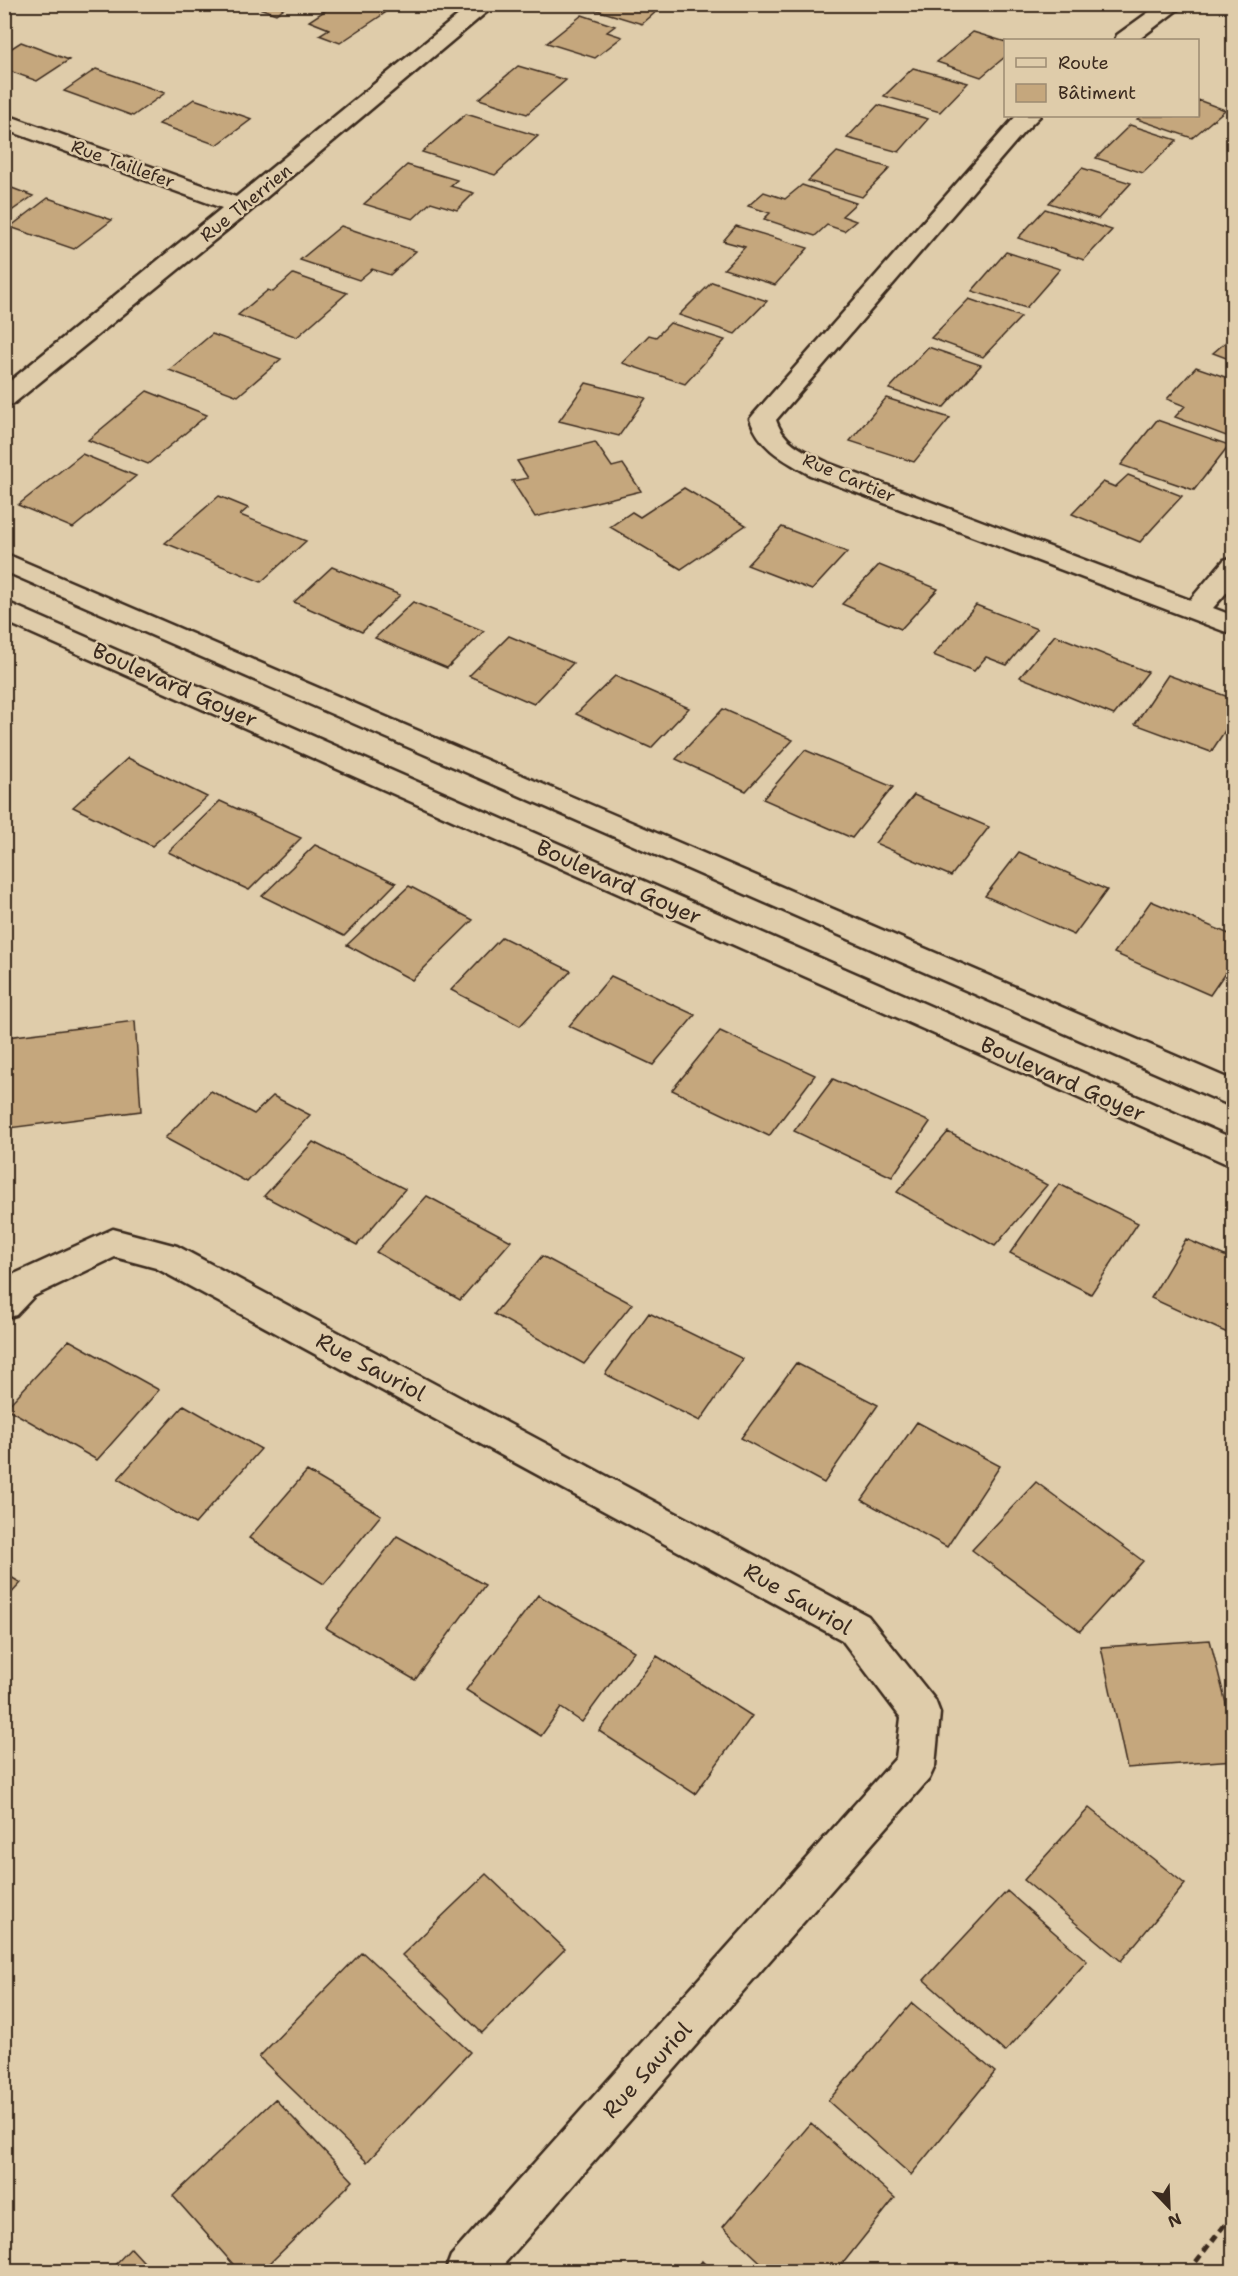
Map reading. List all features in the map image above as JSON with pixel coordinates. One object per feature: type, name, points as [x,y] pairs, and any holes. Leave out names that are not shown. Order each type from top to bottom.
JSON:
[{"type":"street","name":"Rue Therrien","points":[[4,399],[486,4]]},
{"type":"street","points":[[1126,39],[1175,4]]},
{"type":"street","name":"Rue Cartier","points":[[1028,117],[1015,128],[763,419],[766,433],[776,444],[819,469],[1195,612]]},
{"type":"street","name":"Rue Taillefer","points":[[4,121],[241,207]]},
{"type":"street","name":"Boulevard Goyer","points":[[4,561],[1233,1095]]},
{"type":"street","points":[[1233,566],[1195,612],[1233,626]]},
{"type":"street","name":"Boulevard Goyer","points":[[4,610],[1233,1154]]},
{"type":"street","name":"Rue Sauriol","points":[[4,1305],[22,1286],[113,1243],[165,1256],[855,1628],[921,1713],[915,1767],[467,2271]]},
{"type":"path","points":[[1188,2271],[1233,2212]]},
{"type":"building","points":[[248,4],[290,4],[276,14]]},
{"type":"building","points":[[335,4],[360,4],[385,13],[340,43],[319,35],[329,29],[309,21]]},
{"type":"building","points":[[589,4],[665,4],[642,24],[587,7]]},
{"type":"building","points":[[582,15],[615,26],[607,32],[622,37],[595,58],[547,43]]},
{"type":"building","points":[[973,32],[1004,41],[1004,58],[981,77],[937,62]]},
{"type":"building","points":[[21,42],[69,60],[37,81],[4,69],[4,53]]},
{"type":"building","points":[[518,66],[566,80],[527,114],[479,99]]},
{"type":"building","points":[[913,68],[968,83],[940,112],[884,96]]},
{"type":"building","points":[[96,69],[165,93],[133,116],[64,91]]},
{"type":"building","points":[[194,99],[252,119],[217,145],[159,124]]},
{"type":"building","points":[[1199,100],[1225,110],[1192,138],[1137,119],[1140,117],[1199,117]]},
{"type":"building","points":[[878,105],[928,119],[899,152],[847,138]]},
{"type":"building","points":[[466,114],[538,136],[495,175],[422,152]]},
{"type":"building","points":[[1130,125],[1177,140],[1143,173],[1096,158]]},
{"type":"building","points":[[837,152],[890,168],[862,197],[808,181]]},
{"type":"building","points":[[407,165],[457,180],[450,186],[474,193],[457,210],[431,202],[413,219],[364,204]]},
{"type":"building","points":[[1082,168],[1131,183],[1098,219],[1049,203]]},
{"type":"building","points":[[4,185],[33,196],[4,216]]},
{"type":"building","points":[[802,185],[856,203],[842,216],[856,221],[844,231],[827,225],[815,236],[764,219],[770,213],[748,206],[764,192],[785,199]]},
{"type":"building","points":[[48,198],[112,220],[74,249],[10,227]]},
{"type":"building","points":[[1045,209],[1112,230],[1084,260],[1018,238]]},
{"type":"building","points":[[341,226],[416,251],[390,275],[372,269],[359,280],[300,260]]},
{"type":"building","points":[[736,226],[808,248],[775,285],[724,269],[745,247],[723,241]]},
{"type":"building","points":[[1006,252],[1060,269],[1026,308],[972,291]]},
{"type":"building","points":[[293,274],[347,293],[297,337],[238,315],[268,290],[273,292]]},
{"type":"building","points":[[712,282],[767,301],[735,334],[679,315]]},
{"type":"building","points":[[969,299],[1021,317],[983,357],[931,338]]},
{"type":"building","points":[[670,323],[725,340],[685,384],[622,363],[649,335],[656,337]]},
{"type":"building","points":[[212,334],[281,359],[238,396],[169,370]]},
{"type":"building","points":[[1234,335],[1234,361],[1213,353]]},
{"type":"building","points":[[928,347],[981,365],[943,408],[889,389]]},
{"type":"building","points":[[1196,367],[1234,380],[1234,432],[1229,437],[1175,417],[1185,406],[1167,399]]},
{"type":"building","points":[[586,383],[646,398],[619,436],[559,421]]},
{"type":"building","points":[[147,391],[207,415],[148,464],[88,440]]},
{"type":"building","points":[[886,398],[950,418],[914,462],[850,441]]},
{"type":"building","points":[[1157,420],[1229,445],[1194,490],[1121,465]]},
{"type":"building","points":[[595,442],[612,467],[623,464],[641,491],[535,517],[512,481],[528,478],[517,461]]},
{"type":"building","points":[[82,454],[136,476],[73,528],[18,505]]},
{"type":"building","points":[[1128,475],[1182,496],[1140,542],[1072,514],[1103,482],[1115,487]]},
{"type":"building","points":[[684,488],[746,525],[681,569],[610,527],[632,512],[640,517]]},
{"type":"building","points":[[219,496],[248,508],[240,515],[306,541],[261,582],[165,543]]},
{"type":"building","points":[[782,527],[847,552],[812,590],[747,565]]},
{"type":"building","points":[[879,565],[938,589],[901,629],[842,604]]},
{"type":"building","points":[[332,567],[400,595],[362,632],[294,602]]},
{"type":"building","points":[[413,602],[484,631],[447,668],[375,638]]},
{"type":"building","points":[[976,605],[1037,629],[1007,665],[986,657],[974,671],[933,655]]},
{"type":"building","points":[[1055,635],[1148,672],[1114,715],[1020,677]]},
{"type":"building","points":[[509,636],[573,663],[534,704],[469,676]]},
{"type":"building","points":[[1168,675],[1234,699],[1234,717],[1211,752],[1135,724]]},
{"type":"building","points":[[615,676],[689,708],[651,748],[576,714]]},
{"type":"building","points":[[723,709],[793,740],[746,791],[676,759]]},
{"type":"building","points":[[805,750],[893,787],[852,838],[763,799]]},
{"type":"building","points":[[128,758],[207,797],[152,846],[73,807]]},
{"type":"building","points":[[914,795],[989,827],[951,876],[875,843]]},
{"type":"building","points":[[220,801],[301,838],[249,890],[168,852]]},
{"type":"building","points":[[315,845],[396,883],[344,936],[262,896]]},
{"type":"building","points":[[1019,852],[1107,890],[1074,935],[985,896]]},
{"type":"building","points":[[409,886],[473,920],[412,980],[347,945]]},
{"type":"building","points":[[1151,901],[1234,936],[1234,960],[1210,995],[1114,953]]},
{"type":"building","points":[[502,937],[571,971],[520,1026],[451,990]]},
{"type":"building","points":[[611,976],[695,1015],[653,1065],[569,1026]]},
{"type":"building","points":[[135,1021],[141,1111],[9,1128],[7,1037]]},
{"type":"building","points":[[720,1031],[815,1075],[769,1136],[672,1090]]},
{"type":"building","points":[[833,1079],[930,1122],[892,1177],[794,1131]]},
{"type":"building","points":[[211,1091],[254,1114],[273,1096],[310,1115],[247,1182],[165,1138]]},
{"type":"building","points":[[948,1132],[1047,1185],[995,1246],[897,1192]]},
{"type":"building","points":[[313,1142],[405,1189],[357,1245],[264,1196]]},
{"type":"building","points":[[1059,1184],[1138,1223],[1091,1294],[1010,1253]]},
{"type":"building","points":[[427,1196],[511,1241],[460,1300],[376,1252]]},
{"type":"building","points":[[1186,1239],[1234,1260],[1234,1336],[1151,1298]]},
{"type":"building","points":[[542,1256],[632,1304],[584,1364],[494,1314]]},
{"type":"building","points":[[649,1313],[743,1359],[700,1421],[605,1374]]},
{"type":"building","points":[[69,1340],[159,1390],[97,1460],[6,1408]]},
{"type":"building","points":[[796,1363],[878,1405],[824,1483],[741,1438]]},
{"type":"building","points":[[184,1405],[261,1449],[195,1524],[118,1479]]},
{"type":"building","points":[[917,1422],[1000,1466],[947,1547],[862,1500]]},
{"type":"building","points":[[307,1471],[381,1515],[324,1584],[249,1538]]},
{"type":"building","points":[[1036,1482],[1143,1561],[1080,1631],[972,1550]]},
{"type":"building","points":[[397,1536],[485,1585],[415,1680],[326,1628]]},
{"type":"building","points":[[4,1573],[21,1583],[4,1601]]},
{"type":"building","points":[[538,1595],[634,1651],[582,1722],[561,1708],[541,1736],[466,1690]]},
{"type":"building","points":[[1210,1640],[1234,1735],[1234,1760],[1127,1768],[1101,1647]]},
{"type":"building","points":[[657,1656],[752,1716],[695,1794],[599,1731]]},
{"type":"building","points":[[1089,1808],[1185,1884],[1121,1961],[1024,1880]]},
{"type":"building","points":[[486,1874],[565,1949],[482,2033],[402,1955]]},
{"type":"building","points":[[1007,1891],[1087,1961],[1005,2052],[924,1980]]},
{"type":"building","points":[[362,1952],[470,2052],[367,2162],[259,2057]]},
{"type":"building","points":[[912,2003],[995,2072],[911,2175],[828,2101]]},
{"type":"building","points":[[275,2099],[353,2181],[261,2272],[240,2272],[173,2196]]},
{"type":"building","points":[[811,2123],[895,2198],[836,2272],[771,2272],[723,2227]]},
{"type":"building","points":[[131,2248],[153,2272],[108,2272]]},
{"type":"building","points":[[702,2261],[713,2272],[694,2272]]}]
